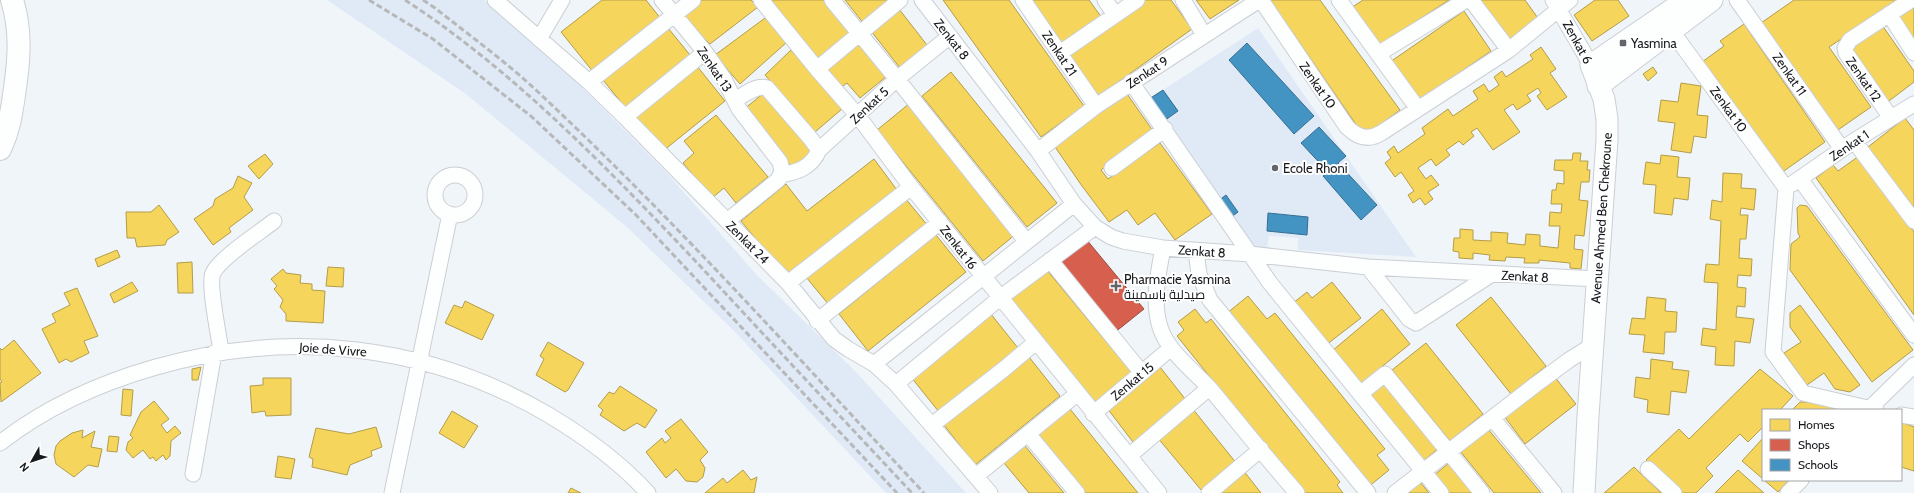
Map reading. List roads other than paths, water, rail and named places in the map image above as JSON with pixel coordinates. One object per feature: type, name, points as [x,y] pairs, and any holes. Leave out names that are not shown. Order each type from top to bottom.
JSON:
[{"type":"main road","points":[[0,149],[9,130],[18,72],[18,28],[12,0]]},
{"type":"main road","points":[[1591,65],[1686,0]]},
{"type":"main road","points":[[1598,86],[1712,0]]},
{"type":"main road","name":"Zenkat 6","points":[[1591,65],[1598,86]]},
{"type":"main road","name":"Avenue Ahmed Ben Chekroune","points":[[1584,493],[1607,140],[1607,119],[1604,99],[1598,86]]},
{"type":"street","name":"Zenkat 24","points":[[495,0],[589,82],[625,117],[788,283],[817,321],[834,339],[874,364],[896,384],[990,493]]},
{"type":"street","points":[[539,39],[562,0]]},
{"type":"street","name":"Zenkat 13","points":[[662,0],[705,52],[724,79],[739,109],[780,162],[781,175]]},
{"type":"street","points":[[589,82],[693,0]]},
{"type":"street","name":"Zenkat 16","points":[[761,0],[817,69],[858,116],[911,187],[1078,393],[1093,414],[1159,493]]},
{"type":"street","points":[[832,0],[898,79],[1026,241]]},
{"type":"street","points":[[817,69],[900,0]]},
{"type":"street","name":"Zenkat 8","points":[[922,0],[1038,151],[1074,204],[1095,227],[1111,237],[1123,241],[1163,248],[1250,254],[1368,267],[1598,279]]},
{"type":"street","name":"Zenkat 21","points":[[1024,0],[1096,106]]},
{"type":"street","points":[[1105,0],[1115,14]]},
{"type":"street","points":[[1060,53],[1137,0]]},
{"type":"street","points":[[1183,0],[1204,35]]},
{"type":"street","name":"Zenkat 9","points":[[1038,151],[1096,106],[1131,82],[1260,0]]},
{"type":"street","name":"Zenkat 10","points":[[1260,0],[1310,74],[1354,134],[1360,137],[1375,137],[1509,50],[1561,3]]},
{"type":"street","points":[[1378,54],[1466,0]]},
{"type":"street","points":[[1471,0],[1509,50]]},
{"type":"street","name":"Zenkat 11","points":[[1737,0],[1848,145],[1914,220]]},
{"type":"street","name":"Zenkat 12","points":[[1891,118],[1846,53],[1845,48],[1850,40],[1911,0]]},
{"type":"street","points":[[1341,1],[1418,109]]},
{"type":"street","name":"Zenkat 6","points":[[1561,3],[1591,65]]},
{"type":"street","points":[[1889,14],[1914,53]]},
{"type":"street","name":"Zenkat 10","points":[[1671,30],[1786,188]]},
{"type":"street","name":"Zenkat 5","points":[[781,175],[800,170],[814,160],[819,150],[898,79],[950,36]]},
{"type":"street","points":[[625,117],[705,52]]},
{"type":"street","points":[[1131,82],[1281,298],[1441,493]]},
{"type":"street","points":[[735,100],[757,88],[764,87],[773,94],[819,150]]},
{"type":"street","name":"Zenkat 1","points":[[1786,188],[1848,145],[1891,118],[1913,108]]},
{"type":"street","points":[[1112,168],[1165,129]]},
{"type":"street","points":[[727,221],[770,186],[781,175]]},
{"type":"street","points":[[1800,179],[1914,335]]},
{"type":"street","points":[[788,283],[911,187]]},
{"type":"street","points":[[1786,188],[1773,352],[1803,393],[1867,409]]},
{"type":"street","points":[[874,364],[1074,204]]},
{"type":"street","points":[[392,493],[450,214]]},
{"type":"street","points":[[193,474],[218,352],[212,290],[213,273],[220,264],[274,221]]},
{"type":"street","points":[[817,321],[940,222]]},
{"type":"street","points":[[896,384],[1001,297],[1095,227]]},
{"type":"street","points":[[1163,248],[1156,289],[1156,306],[1160,327],[1171,348],[1209,388],[1297,493]]},
{"type":"street","points":[[1196,251],[1199,274],[1210,300],[1368,493]]},
{"type":"street","points":[[1050,260],[1142,373]]},
{"type":"street","points":[[1368,267],[1409,319],[1416,323],[1492,274]]},
{"type":"street","points":[[932,425],[1036,342]]},
{"type":"street","name":"Joie de Vivre","points":[[0,443],[47,411],[107,383],[176,361],[218,352],[284,346],[333,347],[383,353],[481,380],[528,403],[577,432],[600,449],[635,479],[648,493]]},
{"type":"street","points":[[1395,493],[1569,360],[1593,346]]},
{"type":"street","name":"Zenkat 15","points":[[1093,414],[1171,348]]},
{"type":"street","points":[[1872,409],[1914,365]]},
{"type":"street","points":[[1360,394],[1385,374],[1482,493]]},
{"type":"street","points":[[1129,456],[1209,388]]},
{"type":"street","points":[[976,476],[1078,393]]},
{"type":"street","points":[[1902,415],[1914,418]]},
{"type":"street","points":[[1493,419],[1554,493]]},
{"type":"street","points":[[1028,434],[1077,493]]},
{"type":"street","points":[[1209,493],[1261,449]]},
{"type":"street","points":[[1648,469],[1674,493]]},
{"type":"street","points":[[1788,493],[1799,481]]},
{"type":"railway","points":[[369,0],[433,39],[532,117],[636,215],[897,493]]},
{"type":"railway","points":[[405,0],[486,59],[562,126],[598,161],[703,269],[912,493]]},
{"type":"railway","points":[[423,0],[487,48],[512,69],[537,91],[637,188],[734,289],[924,493]]},
{"type":"place","name":"Yasmina","points":[[1623,43]]},
{"type":"place","name":"Ecole Rhoni","points":[[1275,168]]},
{"type":"place","name":"Pharmacie Yasmina صيدلية ياسمينة","points":[[1116,286]]}]
